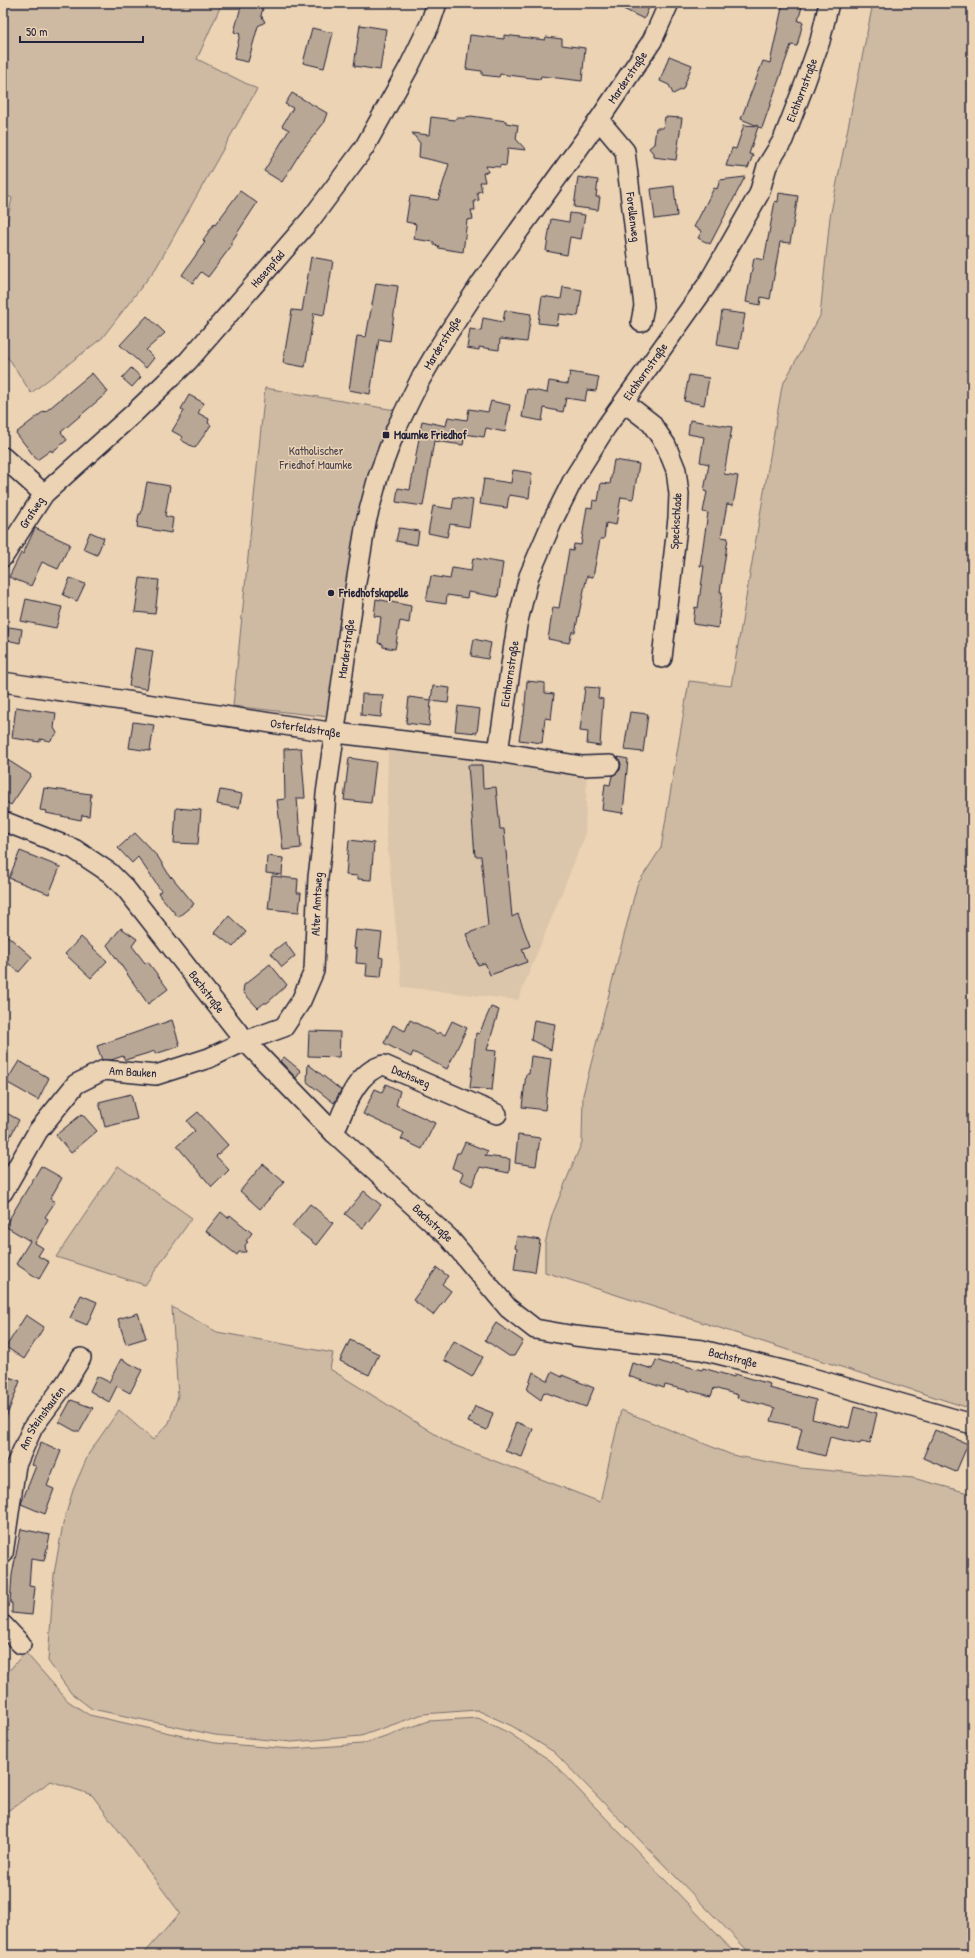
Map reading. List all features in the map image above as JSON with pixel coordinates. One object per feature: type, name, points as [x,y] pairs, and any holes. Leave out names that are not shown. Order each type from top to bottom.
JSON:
[{"type":"street","name":"Hasenpfad","points":[[44,494],[134,413],[188,361],[311,219],[364,148],[409,67],[430,24],[437,3]]},
{"type":"street","name":"Marderstraße","points":[[336,733],[353,601],[366,522],[378,477],[396,429],[420,380],[437,350],[481,283],[599,120],[652,41],[669,3]]},
{"type":"street","name":"Eichhornstraße","points":[[498,752],[517,625],[529,576],[574,478],[606,427],[625,403],[707,285],[759,194],[767,166],[784,140],[805,83],[820,41],[829,3]]},
{"type":"street","name":"Forellenweg","points":[[599,120],[625,151],[644,306],[641,322]]},
{"type":"street","name":"Speckschlade","points":[[625,403],[651,423],[666,445],[676,470],[679,494],[678,518],[662,658]]},
{"type":"street","name":"Grafweg","points":[[3,457],[44,494],[3,557]]},
{"type":"street","name":"Osterfeldstraße","points":[[3,682],[336,733],[498,752],[582,766],[610,765]]},
{"type":"street","name":"Alter Amtsweg","points":[[245,1041],[284,1027],[301,1001],[314,971],[318,877],[326,794],[336,733]]},
{"type":"street","name":"Bachstraße","points":[[3,821],[74,849],[110,873],[126,889],[245,1041],[334,1133],[449,1238],[508,1308],[535,1329],[569,1335],[702,1350],[798,1374],[972,1424]]},
{"type":"street","name":"Am Bauken","points":[[3,1192],[38,1131],[76,1084],[104,1070],[156,1075],[209,1058],[245,1041]]},
{"type":"street","name":"Dachsweg","points":[[334,1133],[351,1093],[373,1067],[384,1065],[497,1114]]},
{"type":"street","name":"Am Steinshaufen","points":[[3,1554],[16,1465],[33,1427],[65,1384],[81,1358]]},
{"type":"street","points":[[3,1625],[21,1644]]},
{"type":"shaded area","points":[[388,749],[587,773],[585,836],[518,1000],[402,987],[386,833]]},
{"type":"green space","points":[[3,3],[222,3],[197,59],[257,89],[156,268],[102,338],[31,393],[10,360],[3,354],[3,243],[12,198],[3,194]]},
{"type":"green space","points":[[873,3],[972,3],[972,1409],[545,1272],[545,1244],[552,1215],[582,1142],[583,1095],[637,885],[661,848],[689,681],[731,686],[782,386],[820,316],[830,217]]},
{"type":"green space","name":"Katholischer Friedhof Maumke","points":[[265,388],[395,410],[329,717],[233,706]]},
{"type":"green space","points":[[118,1166],[192,1218],[145,1285],[56,1257]]},
{"type":"green space","points":[[172,1307],[217,1332],[333,1353],[330,1369],[451,1444],[600,1502],[621,1410],[732,1455],[800,1468],[913,1478],[972,1494],[972,1955],[752,1955],[554,1752],[512,1726],[477,1710],[423,1714],[361,1736],[292,1742],[215,1735],[92,1709],[71,1693],[48,1661],[54,1574],[63,1524],[73,1490],[89,1453],[119,1410],[153,1440],[169,1423],[178,1396]]},
{"type":"green space","points":[[25,1652],[68,1701],[89,1715],[214,1743],[291,1749],[362,1744],[429,1721],[478,1718],[509,1733],[551,1761],[737,1955],[143,1955],[180,1913],[92,1795],[51,1781],[3,1814],[3,1678]]},
{"type":"building","points":[[242,3],[263,9],[261,15],[265,22],[258,26],[248,62],[234,59],[240,34],[234,32]]},
{"type":"building","points":[[611,3],[651,3],[644,19]]},
{"type":"building","points":[[783,3],[803,3],[798,21],[803,22],[797,46],[791,45],[762,128],[758,127],[749,154],[753,155],[748,168],[726,166],[732,148],[736,149],[744,125],[758,126],[741,119],[763,61],[770,63]]},
{"type":"building","points":[[360,25],[386,29],[380,70],[354,66]]},
{"type":"building","points":[[312,28],[333,33],[324,68],[303,63]]},
{"type":"building","points":[[470,35],[504,39],[504,35],[545,40],[546,37],[562,39],[562,45],[585,48],[582,81],[541,76],[540,79],[500,74],[499,77],[482,75],[482,71],[466,69]]},
{"type":"building","points":[[669,56],[692,65],[683,89],[673,94],[669,85],[660,81]]},
{"type":"building","points":[[292,93],[327,113],[323,124],[300,153],[282,182],[264,171],[289,130],[282,126],[293,108],[285,104]]},
{"type":"building","points":[[471,116],[506,121],[506,123],[518,125],[516,139],[526,150],[508,148],[506,166],[486,166],[488,172],[483,173],[485,182],[480,182],[482,191],[477,192],[479,200],[474,201],[475,210],[471,210],[473,219],[467,220],[463,252],[438,248],[439,246],[434,245],[434,242],[414,239],[416,224],[406,222],[410,196],[438,200],[449,164],[419,157],[420,143],[412,133],[429,135],[431,117],[455,120],[456,118]]},
{"type":"building","points":[[665,117],[682,118],[676,160],[653,157],[653,153],[649,148],[654,144],[656,128],[663,128]]},
{"type":"building","points":[[578,177],[598,180],[596,197],[600,197],[598,210],[574,207]]},
{"type":"building","points":[[745,177],[710,244],[698,238],[702,231],[694,227],[714,188],[717,189],[720,180]]},
{"type":"building","points":[[674,186],[677,216],[655,219],[651,189]]},
{"type":"building","points":[[240,191],[257,203],[230,244],[232,245],[208,277],[201,272],[193,283],[182,275],[205,242],[203,240],[214,224],[215,225]]},
{"type":"building","points":[[779,193],[798,196],[790,243],[780,242],[770,299],[761,297],[760,305],[746,302],[754,258],[764,260],[775,201],[778,202]]},
{"type":"building","points":[[570,213],[585,215],[581,239],[570,237],[567,255],[546,251],[551,219],[569,222]]},
{"type":"building","points":[[311,257],[333,261],[324,315],[314,313],[305,367],[283,363],[292,310],[302,311]]},
{"type":"building","points":[[376,283],[398,286],[390,341],[379,339],[370,394],[349,390],[357,336],[366,337]]},
{"type":"building","points":[[563,287],[582,290],[578,316],[559,314],[557,325],[538,323],[542,296],[561,299]]},
{"type":"building","points":[[505,310],[531,314],[527,342],[500,339],[499,350],[479,347],[479,350],[467,348],[470,329],[481,331],[483,318],[503,322]]},
{"type":"building","points":[[722,311],[745,314],[739,349],[717,345]]},
{"type":"building","points":[[147,316],[165,333],[146,350],[154,358],[146,368],[120,345]]},
{"type":"building","points":[[131,368],[141,377],[132,387],[122,378]]},
{"type":"building","points":[[570,372],[599,377],[596,391],[587,390],[585,401],[566,398],[563,412],[544,408],[542,421],[522,417],[527,389],[547,393],[549,381],[568,384]]},
{"type":"building","points":[[92,373],[108,392],[61,432],[67,440],[52,452],[51,450],[37,460],[16,433],[44,411],[45,412]]},
{"type":"building","points":[[689,375],[709,378],[704,405],[684,401]]},
{"type":"building","points":[[189,395],[204,403],[198,413],[209,419],[208,423],[211,425],[195,448],[181,440],[183,437],[172,431],[184,411],[181,409]]},
{"type":"building","points":[[491,401],[510,405],[505,432],[486,428],[484,437],[465,434],[463,445],[434,441],[423,506],[396,502],[398,488],[410,490],[422,421],[446,426],[448,417],[467,420],[469,409],[488,412]]},
{"type":"building","points":[[690,420],[732,427],[724,474],[738,476],[733,505],[727,504],[721,537],[728,538],[720,592],[722,592],[718,628],[693,624],[695,607],[698,608],[704,566],[700,566],[708,513],[703,512],[707,492],[704,491],[709,464],[700,462],[704,437],[688,434]]},
{"type":"building","points":[[614,460],[639,464],[633,499],[621,497],[616,525],[606,523],[604,539],[600,539],[593,577],[587,576],[575,632],[572,632],[569,643],[548,639],[553,607],[559,608],[569,550],[573,551],[574,544],[581,545],[587,507],[592,508],[593,500],[598,501],[601,483],[610,484]]},
{"type":"building","points":[[513,470],[532,473],[529,498],[509,495],[507,508],[480,504],[484,479],[511,483]]},
{"type":"building","points":[[147,482],[170,486],[165,516],[173,518],[171,533],[137,527]]},
{"type":"building","points":[[454,497],[473,500],[469,527],[450,524],[447,537],[428,533],[433,506],[452,509]]},
{"type":"building","points":[[35,528],[70,544],[58,569],[42,562],[31,586],[9,577],[21,553],[23,554]]},
{"type":"building","points":[[399,528],[419,531],[417,545],[396,541]]},
{"type":"building","points":[[90,532],[104,538],[97,555],[83,549]]},
{"type":"building","points":[[473,558],[503,563],[498,597],[468,592],[467,598],[447,595],[446,604],[426,601],[431,576],[450,579],[452,568],[471,571]]},
{"type":"building","points":[[70,578],[85,584],[77,601],[63,595]]},
{"type":"building","points":[[140,578],[159,580],[155,614],[135,612]]},
{"type":"building","points":[[26,599],[62,607],[56,628],[21,621]]},
{"type":"building","points":[[376,599],[411,606],[409,623],[400,621],[395,649],[383,647],[383,644],[378,643],[381,617],[374,616]]},
{"type":"building","points":[[9,627],[22,629],[20,643],[7,640]]},
{"type":"building","points":[[474,639],[491,643],[488,659],[471,656]]},
{"type":"building","points":[[135,648],[153,651],[147,689],[129,686]]},
{"type":"building","points":[[527,681],[545,683],[545,693],[554,694],[551,719],[545,718],[542,743],[519,740],[524,716]]},
{"type":"building","points":[[433,686],[450,688],[448,703],[431,701],[429,726],[406,723],[409,697],[431,700]]},
{"type":"building","points":[[585,687],[599,688],[598,698],[603,699],[600,746],[587,744],[588,732],[580,731]]},
{"type":"building","points":[[362,694],[383,695],[381,717],[361,715]]},
{"type":"building","points":[[458,706],[480,709],[477,733],[455,731]]},
{"type":"building","points":[[16,707],[56,713],[54,728],[57,733],[50,741],[40,739],[40,742],[12,738]]},
{"type":"building","points":[[630,712],[648,714],[643,752],[624,750]]},
{"type":"building","points":[[133,722],[154,725],[150,751],[129,748]]},
{"type":"building","points":[[301,748],[305,798],[297,798],[301,848],[283,850],[277,800],[285,799],[284,749]]},
{"type":"building","points":[[3,757],[31,775],[11,805],[3,800]]},
{"type":"building","points":[[618,757],[628,759],[623,813],[602,810],[605,784],[610,785],[612,776],[620,770],[621,764]]},
{"type":"building","points":[[349,758],[376,762],[371,803],[344,800]]},
{"type":"building","points":[[468,765],[482,765],[483,788],[496,787],[500,829],[504,829],[512,917],[518,914],[530,946],[522,949],[527,962],[490,975],[485,963],[478,965],[466,934],[488,926],[481,856],[475,856]]},
{"type":"building","points":[[44,788],[91,794],[89,816],[82,815],[81,820],[46,813],[47,811],[40,810]]},
{"type":"building","points":[[220,790],[242,794],[239,808],[217,804]]},
{"type":"building","points":[[176,808],[201,810],[198,844],[174,843]]},
{"type":"building","points":[[135,833],[158,857],[171,878],[171,876],[194,904],[178,917],[158,893],[161,891],[138,857],[132,863],[118,848]]},
{"type":"building","points":[[349,840],[374,843],[371,880],[358,879],[358,876],[346,875]]},
{"type":"building","points":[[20,851],[60,867],[49,894],[9,878]]},
{"type":"building","points":[[267,856],[283,858],[282,875],[266,873]]},
{"type":"building","points":[[272,876],[298,879],[297,893],[301,893],[299,912],[268,909]]},
{"type":"building","points":[[229,916],[246,932],[233,947],[215,933]]},
{"type":"building","points":[[121,928],[137,939],[132,946],[145,963],[148,962],[168,989],[148,1004],[107,945]]},
{"type":"building","points":[[356,930],[382,933],[379,957],[383,958],[381,977],[366,976],[367,964],[356,963],[357,949],[354,948]]},
{"type":"building","points":[[3,932],[32,957],[19,972],[3,959]]},
{"type":"building","points":[[81,937],[107,961],[91,978],[65,954]]},
{"type":"building","points":[[285,942],[295,956],[282,967],[271,953]]},
{"type":"building","points":[[270,964],[287,985],[267,1003],[264,1003],[258,1008],[243,992],[244,985]]},
{"type":"building","points":[[491,1007],[499,1010],[487,1050],[496,1051],[492,1090],[470,1088],[476,1033],[479,1034]]},
{"type":"building","points":[[172,1020],[180,1046],[155,1054],[155,1051],[125,1060],[123,1056],[111,1060],[102,1060],[97,1046]]},
{"type":"building","points":[[410,1020],[438,1034],[439,1032],[445,1035],[452,1021],[467,1028],[447,1069],[413,1052],[411,1057],[384,1043],[393,1025],[405,1031]]},
{"type":"building","points":[[534,1020],[555,1024],[551,1050],[531,1040]]},
{"type":"building","points":[[309,1031],[340,1032],[339,1057],[308,1056]]},
{"type":"building","points":[[531,1056],[551,1059],[545,1110],[522,1107],[526,1074],[529,1074]]},
{"type":"building","points":[[284,1057],[301,1071],[296,1078],[280,1061]]},
{"type":"building","points":[[19,1061],[49,1078],[38,1100],[6,1082]]},
{"type":"building","points":[[308,1064],[341,1090],[334,1103],[307,1082]]},
{"type":"building","points":[[386,1084],[400,1091],[396,1105],[435,1123],[422,1149],[401,1139],[404,1133],[363,1114],[375,1089],[382,1092]]},
{"type":"building","points":[[131,1094],[137,1119],[105,1127],[99,1102]]},
{"type":"building","points":[[3,1111],[19,1120],[3,1150]]},
{"type":"building","points":[[198,1112],[228,1145],[216,1156],[229,1170],[212,1187],[177,1146],[195,1131],[187,1121]]},
{"type":"building","points":[[82,1114],[97,1131],[71,1153],[56,1135]]},
{"type":"building","points":[[518,1135],[540,1138],[536,1166],[515,1163]]},
{"type":"building","points":[[465,1142],[488,1151],[485,1156],[510,1159],[509,1173],[480,1167],[472,1186],[460,1180],[463,1173],[452,1168],[457,1153],[460,1153]]},
{"type":"building","points":[[263,1164],[284,1182],[260,1209],[240,1191]]},
{"type":"building","points":[[41,1166],[62,1178],[50,1199],[55,1202],[45,1217],[48,1219],[35,1243],[43,1248],[38,1256],[49,1262],[39,1279],[16,1264],[30,1241],[5,1226]]},
{"type":"building","points":[[364,1191],[381,1205],[363,1228],[345,1214]]},
{"type":"building","points":[[310,1204],[333,1223],[316,1245],[292,1226]]},
{"type":"building","points":[[221,1212],[228,1218],[230,1215],[252,1233],[246,1241],[248,1242],[245,1245],[246,1252],[239,1252],[237,1255],[206,1231]]},
{"type":"building","points":[[517,1236],[540,1240],[535,1272],[514,1269]]},
{"type":"building","points":[[437,1268],[448,1276],[442,1284],[451,1291],[433,1315],[413,1300]]},
{"type":"building","points":[[81,1295],[97,1302],[87,1325],[70,1318]]},
{"type":"building","points":[[138,1313],[146,1338],[126,1344],[118,1319]]},
{"type":"building","points":[[26,1315],[44,1327],[24,1359],[6,1347]]},
{"type":"building","points":[[496,1323],[523,1341],[514,1356],[509,1356],[485,1340]]},
{"type":"building","points":[[350,1340],[379,1354],[369,1375],[340,1361]]},
{"type":"building","points":[[454,1341],[483,1357],[472,1377],[444,1360]]},
{"type":"building","points":[[121,1359],[142,1370],[130,1393],[117,1386],[109,1402],[90,1391],[97,1376],[109,1382]]},
{"type":"building","points":[[656,1360],[671,1365],[672,1363],[702,1370],[703,1368],[734,1377],[735,1374],[770,1384],[769,1388],[816,1400],[812,1419],[849,1428],[854,1407],[877,1413],[870,1443],[861,1441],[860,1444],[830,1437],[825,1456],[797,1449],[802,1428],[771,1421],[775,1408],[737,1398],[738,1395],[714,1388],[711,1396],[665,1385],[664,1388],[628,1376],[632,1363],[653,1369]]},
{"type":"building","points":[[533,1372],[548,1381],[552,1372],[594,1388],[586,1407],[544,1392],[541,1400],[527,1390]]},
{"type":"building","points":[[3,1375],[20,1381],[4,1423],[3,1423]]},
{"type":"building","points":[[71,1400],[93,1408],[80,1431],[75,1431],[59,1422]]},
{"type":"building","points":[[475,1406],[493,1413],[487,1430],[468,1422]]},
{"type":"building","points":[[516,1422],[533,1429],[522,1457],[505,1451]]},
{"type":"building","points":[[935,1430],[968,1444],[956,1472],[923,1458]]},
{"type":"building","points":[[41,1442],[61,1451],[47,1486],[54,1489],[45,1514],[21,1504],[36,1466],[32,1465]]},
{"type":"building","points":[[21,1529],[50,1535],[44,1561],[31,1559],[29,1586],[35,1587],[32,1615],[12,1613],[12,1603],[10,1603],[12,1575]]},
{"type":"place","name":"Maumke Friedhof","points":[[386,435]]},
{"type":"place","name":"Friedhofskapelle","points":[[331,593]]}]
